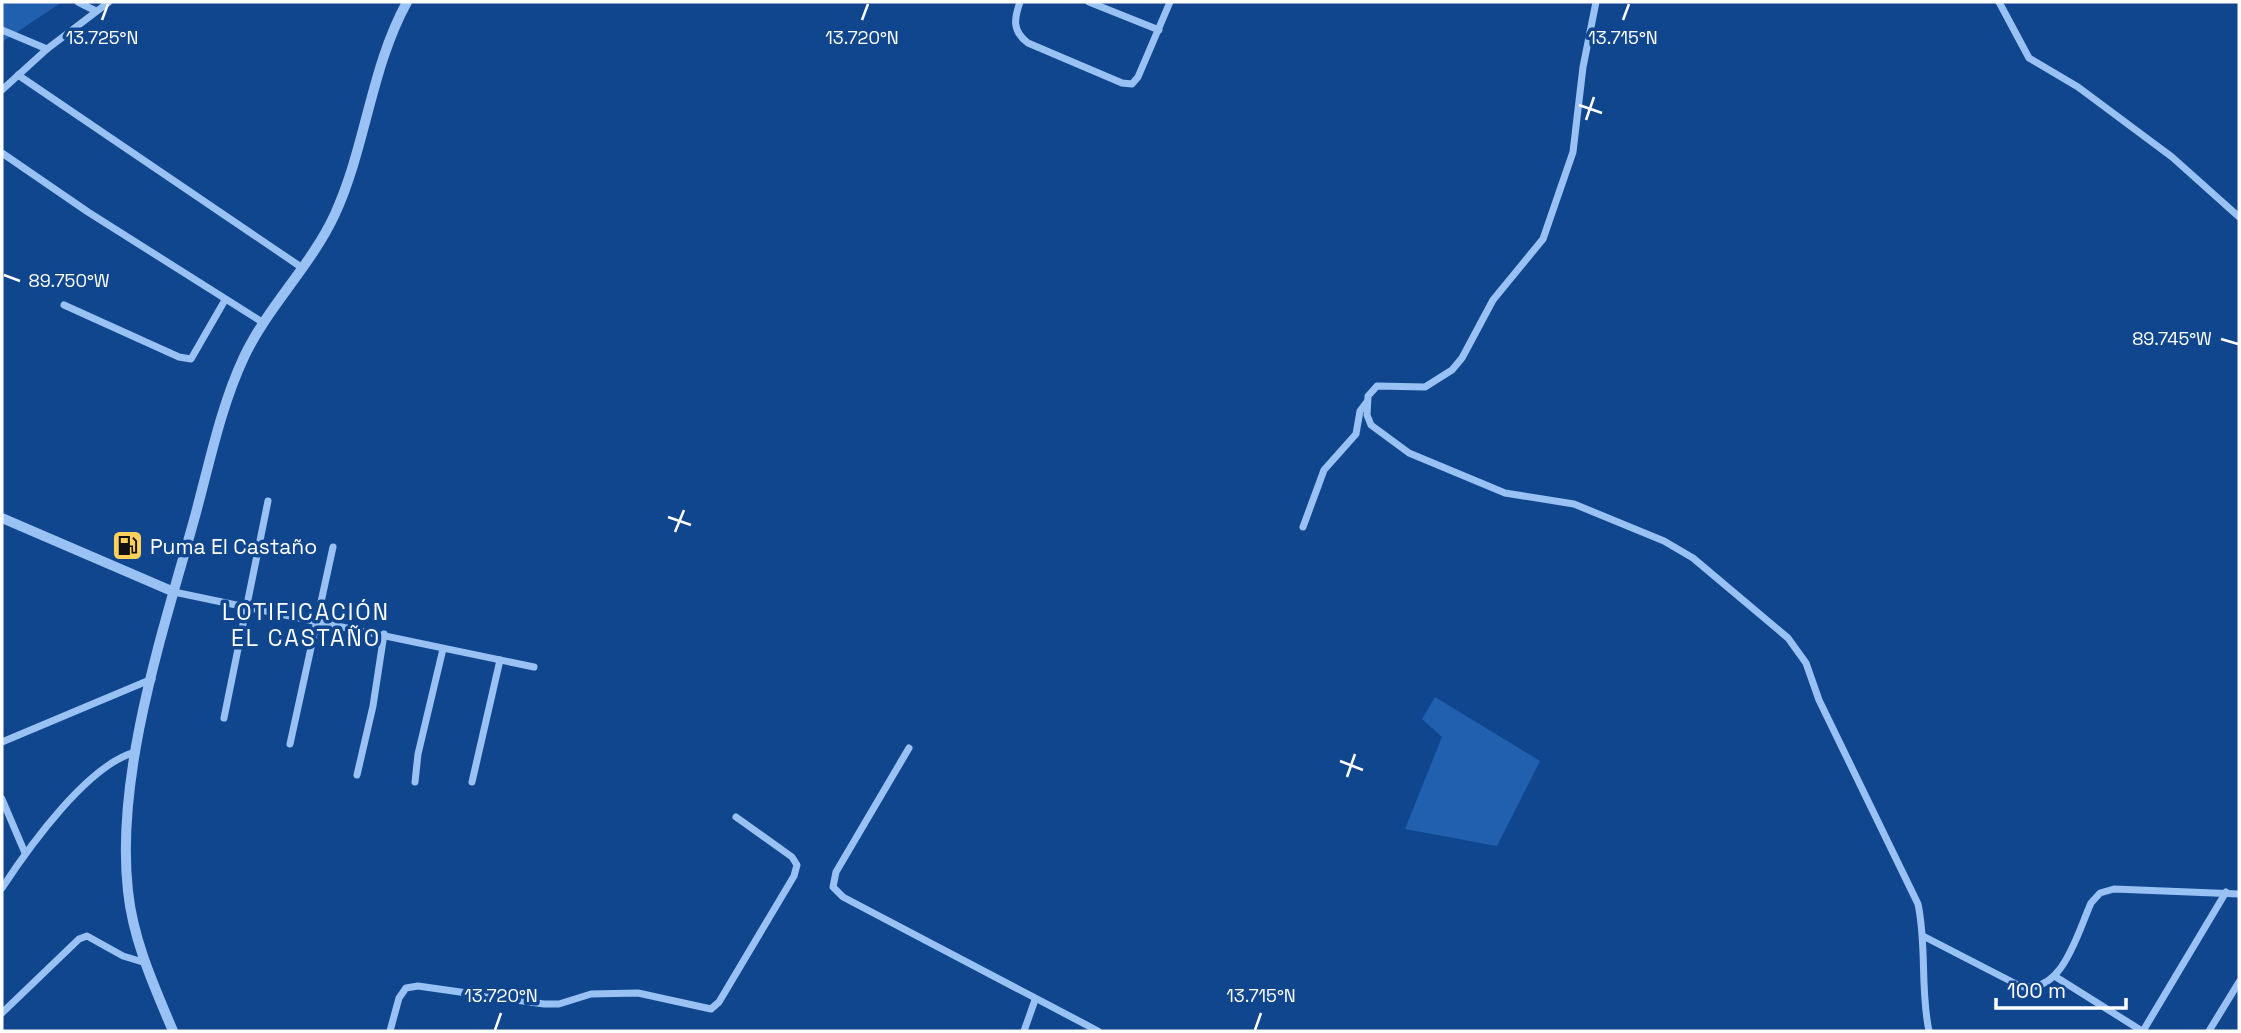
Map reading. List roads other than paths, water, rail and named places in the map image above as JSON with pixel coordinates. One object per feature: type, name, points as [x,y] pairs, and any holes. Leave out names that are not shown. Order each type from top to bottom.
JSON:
[{"type":"street","points":[[78,2],[96,11]]},
{"type":"street","points":[[2,90],[47,49],[109,2]]},
{"type":"street","points":[[169,1029],[131,913],[127,888],[129,816],[136,752],[152,678],[222,416],[242,360],[262,322],[324,233],[345,190],[391,38],[407,2]]},
{"type":"street","points":[[1020,2],[1014,24],[1018,35],[1028,43],[1132,85],[1138,77],[1170,2]]},
{"type":"street","points":[[1089,2],[1159,30]]},
{"type":"street","points":[[1303,527],[1324,470],[1356,433],[1360,411],[1371,390],[1377,386],[1425,387],[1452,370],[1462,358],[1493,300],[1543,239],[1573,152],[1581,79],[1596,2]]},
{"type":"street","points":[[1999,2],[2029,58],[2078,87],[2172,157],[2239,218]]},
{"type":"street","points":[[2,30],[47,49]]},
{"type":"street","points":[[18,75],[301,267]]},
{"type":"street","points":[[2,153],[262,322]]},
{"type":"street","points":[[64,305],[178,357],[191,359],[199,350],[225,300]]},
{"type":"street","points":[[1366,403],[1371,425],[1409,453],[1505,492],[1562,501],[1595,511],[1680,548],[1788,638],[1806,663],[1819,700],[1918,904],[1923,936],[1923,979],[1929,1031]]},
{"type":"street","points":[[224,718],[268,500]]},
{"type":"street","points":[[2,518],[174,592],[534,667]]},
{"type":"street","points":[[290,744],[333,547]]},
{"type":"street","points":[[357,775],[373,706],[384,634]]},
{"type":"street","points":[[415,782],[418,754],[443,649]]},
{"type":"street","points":[[472,782],[500,660]]},
{"type":"street","points":[[2,742],[152,678]]},
{"type":"street","points":[[909,748],[835,872],[833,887],[843,897],[1098,1031]]},
{"type":"street","points":[[2,888],[25,853],[66,804],[109,764],[136,752]]},
{"type":"street","points":[[2,799],[25,853]]},
{"type":"street","points":[[390,1031],[400,998],[407,988],[418,986],[544,1004],[559,1004],[591,994],[638,993],[711,1009],[719,1002],[794,876],[797,865],[792,857],[736,817]]},
{"type":"street","points":[[2,827],[12,823]]},
{"type":"street","points":[[1923,936],[2020,986],[2033,989],[2056,978],[2091,903],[2100,893],[2114,889],[2239,894]]},
{"type":"street","points":[[2056,978],[2143,1031],[2225,892]]},
{"type":"street","points":[[2,1013],[79,939],[87,936],[123,956],[146,963]]},
{"type":"street","points":[[2209,1031],[2239,982]]},
{"type":"street","points":[[1024,1031],[1035,1000]]},
{"type":"place","name":"Puma El Castaño","points":[[127,546]]},
{"type":"district","name":"LOTIFICACIÓN EL CASTAÑO","points":[[306,625]]}]
